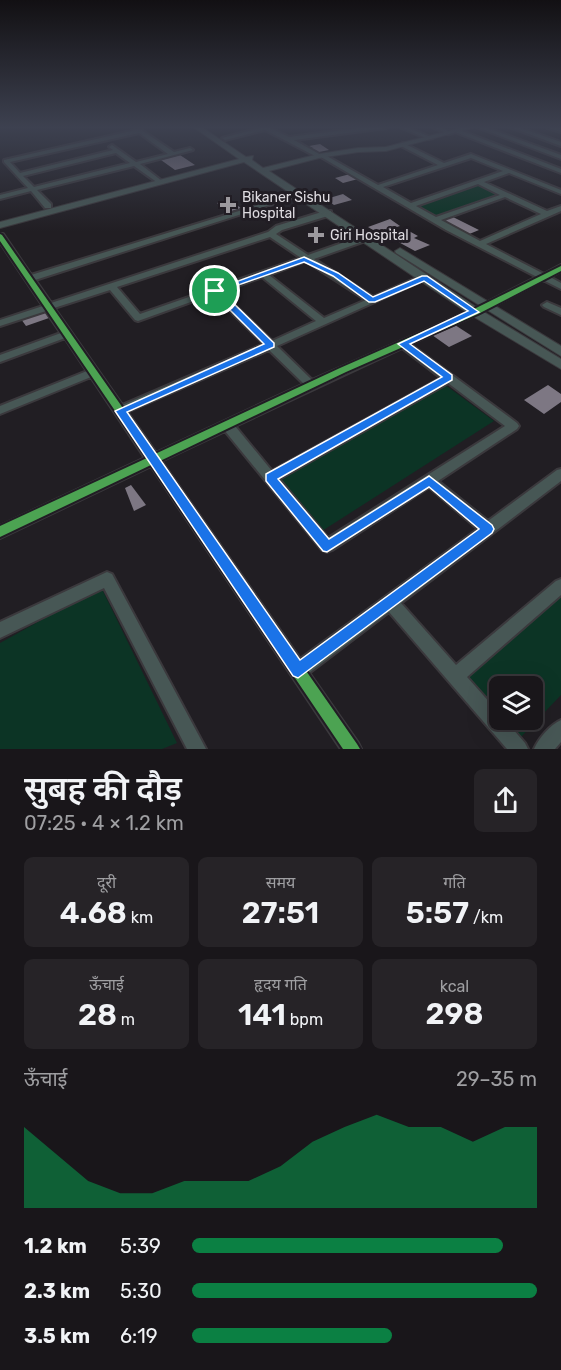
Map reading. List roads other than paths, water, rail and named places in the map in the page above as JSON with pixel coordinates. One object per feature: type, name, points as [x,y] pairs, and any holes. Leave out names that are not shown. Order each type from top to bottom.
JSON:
[{"type":"street","points":[[6,161],[48,206]]},
{"type":"street","points":[[19,175],[74,161]]},
{"type":"street","points":[[130,161],[157,180]]},
{"type":"street","points":[[0,197],[146,161]]},
{"type":"street","points":[[0,219],[230,161]]},
{"type":"street","points":[[257,161],[561,352]]},
{"type":"street","points":[[269,169],[301,161]]},
{"type":"street","points":[[330,161],[435,220],[561,286]]},
{"type":"street","points":[[436,161],[444,165]]},
{"type":"street","points":[[377,187],[456,161]]},
{"type":"street","points":[[484,161],[561,192]]},
{"type":"street","points":[[533,161],[561,171]]},
{"type":"street","points":[[56,165],[70,179]]},
{"type":"street","points":[[269,169],[327,213],[475,312],[561,365]]},
{"type":"street","points":[[410,206],[509,171]]},
{"type":"street","points":[[0,225],[157,180]]},
{"type":"street","points":[[478,182],[547,214]]},
{"type":"street","points":[[28,279],[299,194]]},
{"type":"street","points":[[435,220],[505,195]]},
{"type":"street","points":[[480,244],[561,208]]},
{"type":"street","points":[[0,324],[271,234],[279,228],[327,213]]},
{"type":"street","points":[[271,234],[304,259],[335,274],[372,300]]},
{"type":"street","points":[[0,236],[5,252],[28,279],[67,334],[152,461],[352,749]]},
{"type":"street","points":[[112,287],[138,318],[365,238]]},
{"type":"street","points":[[0,532],[311,385],[475,312],[561,268]]},
{"type":"street","points":[[263,274],[323,322]]},
{"type":"street","points":[[120,411],[424,278]]},
{"type":"street","points":[[215,291],[311,385]]},
{"type":"street","points":[[548,304],[561,312]]},
{"type":"street","points":[[0,359],[67,334]]},
{"type":"street","points":[[227,425],[327,546],[513,426],[403,344]]},
{"type":"street","points":[[0,410],[93,372]]},
{"type":"street","points":[[271,478],[449,378]]},
{"type":"street","points":[[298,671],[561,474]]},
{"type":"street","points":[[429,480],[488,529]]},
{"type":"street","points":[[0,630],[107,579],[197,749]]},
{"type":"street","points":[[455,676],[561,586]]},
{"type":"street","points":[[390,602],[519,749]]},
{"type":"street","points":[[543,749],[561,729]]},
{"type":"place","name":"Bikaner Sishu Hospital","points":[[228,205]]},
{"type":"place","name":"Giri Hospital","points":[[316,235]]}]
